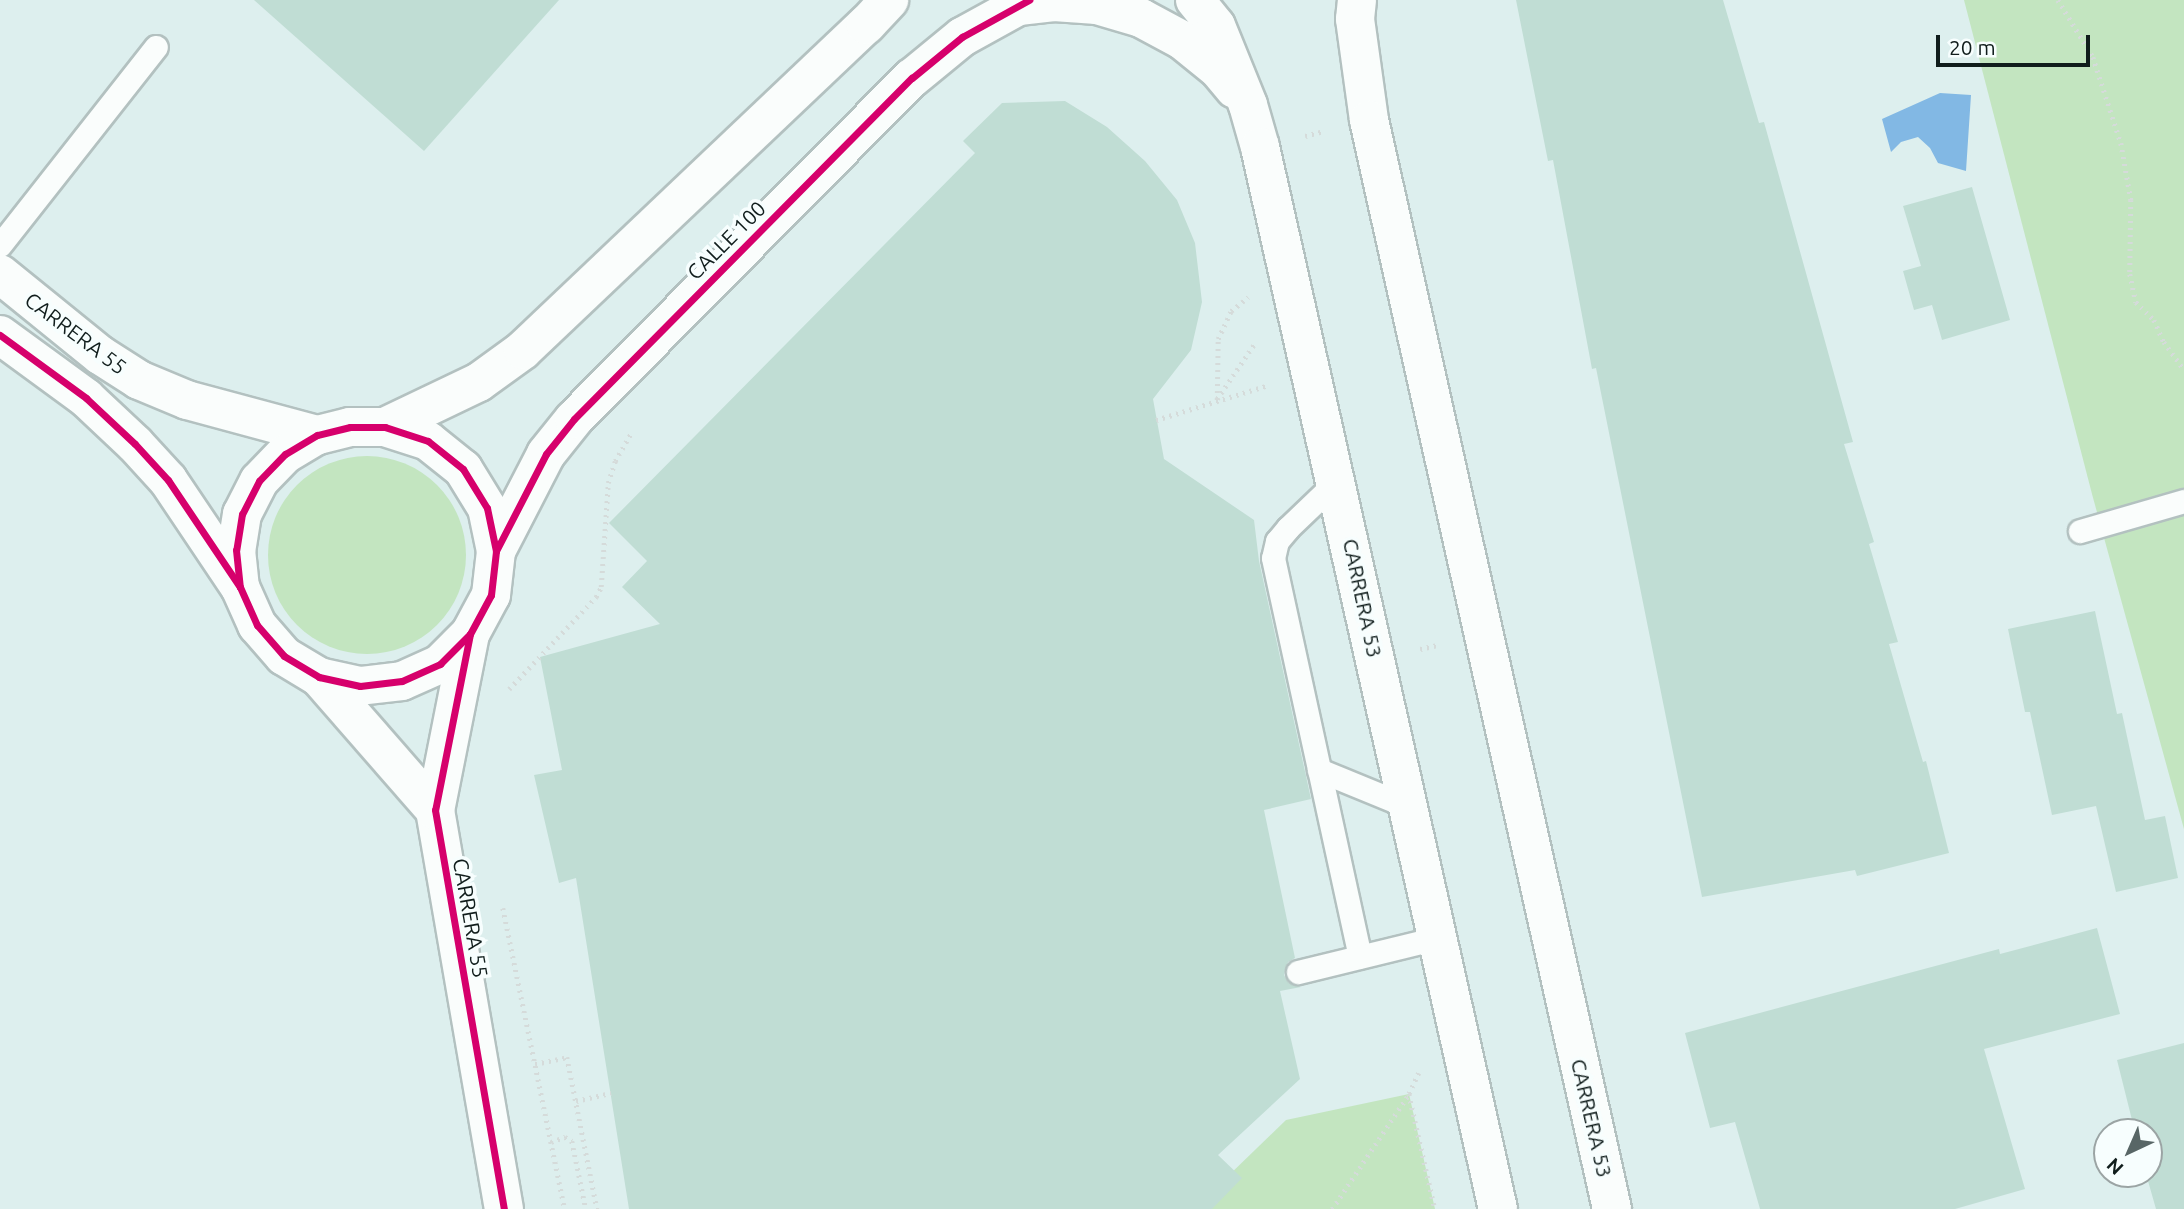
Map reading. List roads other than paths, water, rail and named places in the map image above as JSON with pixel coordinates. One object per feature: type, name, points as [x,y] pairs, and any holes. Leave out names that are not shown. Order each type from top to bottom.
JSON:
[{"type":"street","points":[[385,427],[479,382],[523,350],[866,25],[889,0]]},
{"type":"street","name":"CARRERA 53","points":[[1195,0],[1216,26],[1248,105],[1337,481],[1498,1209]]},
{"type":"street","name":"CARRERA 53","points":[[1357,0],[1355,19],[1369,120],[1612,1209]]},
{"type":"street","points":[[1021,3],[1097,5],[1141,18],[1182,40],[1218,69],[1248,105]]},
{"type":"street","name":"CALLE 100","points":[[496,551],[546,454],[574,419],[912,78],[962,37],[1021,3]]},
{"type":"street","name":"CARRERA 55","points":[[0,274],[100,355],[139,380],[187,400],[317,435]]},
{"type":"street","points":[[0,335],[86,398],[135,444],[168,480],[240,587],[257,625],[284,656],[319,677],[435,810]]},
{"type":"street","points":[[240,587],[236,550],[242,514],[259,481],[285,454],[317,435],[351,426],[385,427],[428,441],[463,469],[487,508],[496,551],[491,595],[470,634],[440,664],[402,681],[360,686],[319,677]]},
{"type":"street","name":"CARRERA 55","points":[[470,634],[435,810],[504,1209]]},
{"type":"lane","points":[[0,245],[156,47]]},
{"type":"lane","points":[[1337,481],[1288,528],[1278,541],[1273,558],[1360,957]]},
{"type":"lane","points":[[2080,531],[2184,501]]},
{"type":"lane","points":[[1320,770],[1409,807]]},
{"type":"lane","points":[[1298,972],[1438,938]]},
{"type":"water","points":[[1940,93],[1971,95],[1966,171],[1938,163],[1930,148],[1918,137],[1901,142],[1891,152],[1882,119]]}]
